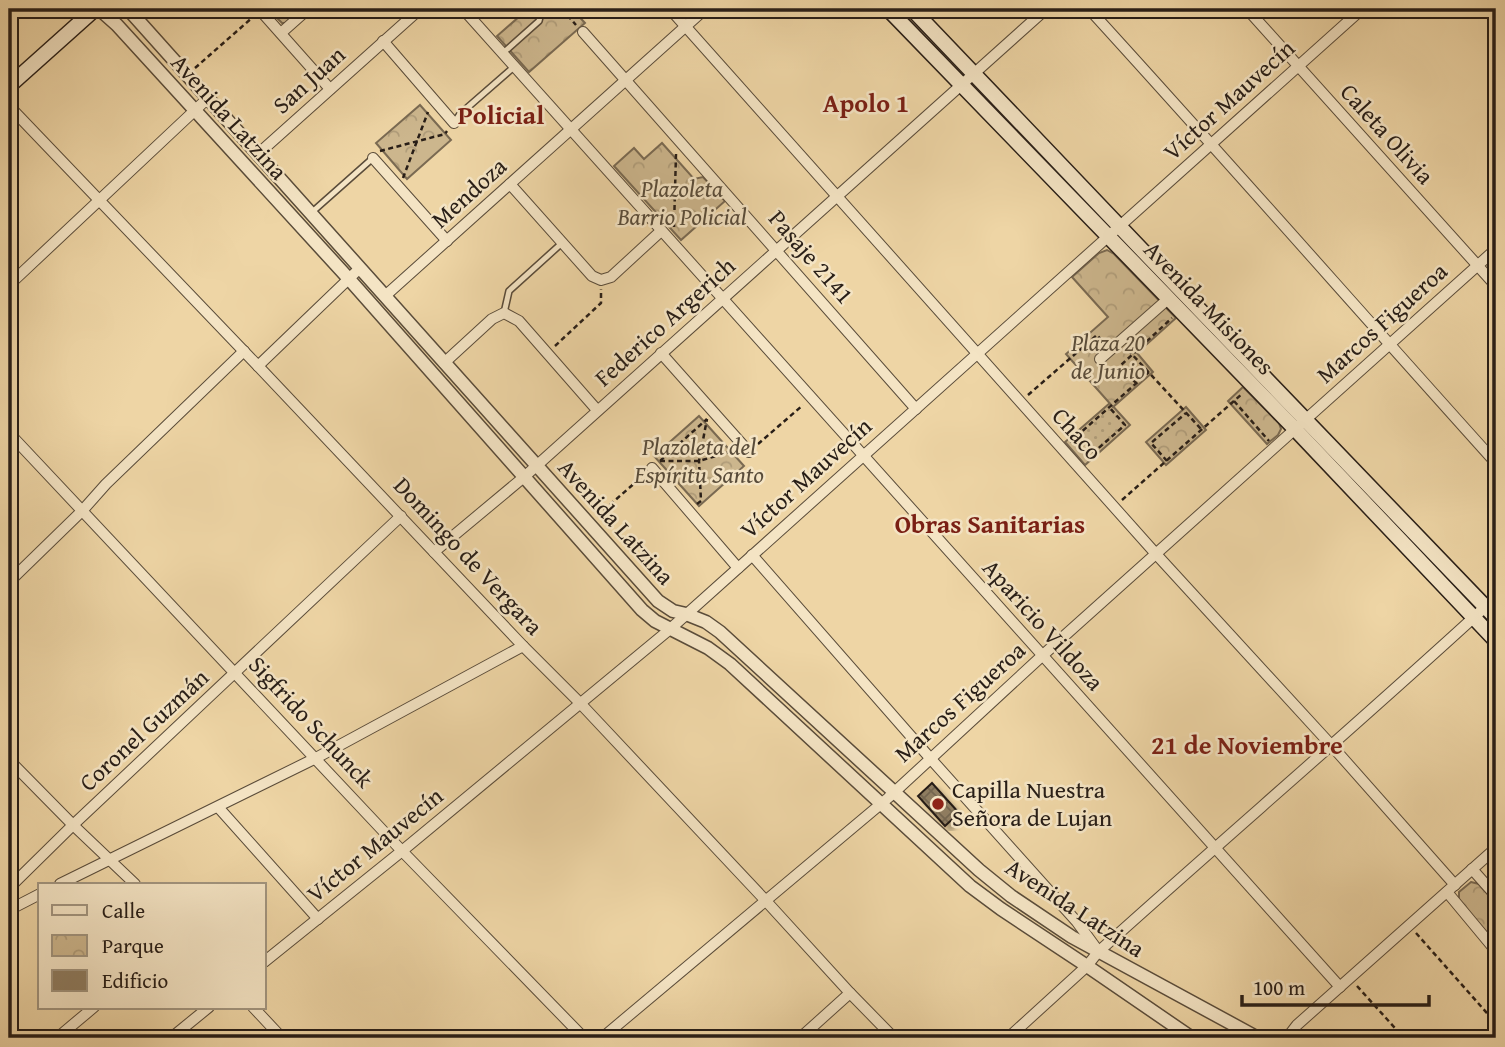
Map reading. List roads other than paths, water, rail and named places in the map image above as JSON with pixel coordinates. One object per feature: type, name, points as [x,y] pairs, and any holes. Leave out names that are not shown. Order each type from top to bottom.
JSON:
[{"type":"main road","points":[[9,86],[97,9]]},
{"type":"main road","name":"Avenida Misiones","points":[[888,9],[1252,385],[1300,425],[1491,602],[1496,618]]},
{"type":"main road","name":"Avenida Misiones","points":[[912,9],[1119,226],[1496,641]]},
{"type":"street","name":"Avenida Latzina","points":[[97,9],[117,25],[349,279],[642,610],[655,621],[708,648],[730,664],[970,886],[1087,966],[1176,1034],[1192,1038]]},
{"type":"street","name":"Avenida Latzina","points":[[128,9],[658,601],[673,611],[706,622],[720,632],[990,879],[1012,896],[1098,952],[1258,1038]]},
{"type":"street","points":[[281,33],[308,9]]},
{"type":"street","name":"San Juan","points":[[258,154],[420,9]]},
{"type":"street","name":"Aparicio Vildoza","points":[[463,9],[1340,987]]},
{"type":"street","name":"Chaco","points":[[670,9],[1156,554],[1332,746],[1451,888],[1496,951]]},
{"type":"street","name":"Mendoza","points":[[385,296],[705,9]]},
{"type":"street","name":"Federico Argerich","points":[[434,552],[524,477],[1046,9]]},
{"type":"street","points":[[1089,9],[1496,463]]},
{"type":"street","name":"Caleta Olivia","points":[[1247,9],[1496,286]]},
{"type":"street","name":"Víctor Mauvecín","points":[[266,960],[669,629],[1362,9]]},
{"type":"street","points":[[260,10],[330,89]]},
{"type":"street","name":"Pasaje 2141","points":[[583,32],[916,409]]},
{"type":"street","points":[[383,41],[453,123]]},
{"type":"street","points":[[9,285],[208,98]]},
{"type":"street","name":"Domingo de Vergara","points":[[9,106],[580,703],[894,1038]]},
{"type":"street","points":[[373,158],[447,241]]},
{"type":"street","points":[[510,184],[592,276],[601,280],[611,277],[662,231]]},
{"type":"street","name":"Marcos Figueroa","points":[[602,1038],[894,792],[1496,249]]},
{"type":"street","points":[[258,366],[360,268]]},
{"type":"street","points":[[1100,359],[1168,299]]},
{"type":"street","points":[[444,363],[492,319],[504,313],[519,321],[597,410]]},
{"type":"street","points":[[9,582],[244,351]]},
{"type":"street","points":[[661,353],[749,452]]},
{"type":"street","name":"Sigfrido Schunck","points":[[9,433],[402,851],[584,1038]]},
{"type":"street","points":[[652,468],[738,568]]},
{"type":"street","name":"Coronel Guzmán","points":[[9,888],[401,516]]},
{"type":"street","points":[[752,555],[1077,922],[1098,952]]},
{"type":"street","points":[[1008,1038],[1214,847],[1332,746],[1491,602]]},
{"type":"street","points":[[62,883],[316,758],[523,646]]},
{"type":"street","points":[[9,761],[134,883]]},
{"type":"street","points":[[218,807],[318,919]]},
{"type":"street","points":[[1287,1038],[1297,1025],[1496,848]]},
{"type":"street","points":[[1472,869],[1496,896]]},
{"type":"street","points":[[9,910],[38,895]]},
{"type":"street","points":[[800,1038],[850,993]]},
{"type":"street","points":[[57,1038],[92,1009]]},
{"type":"street","points":[[171,1038],[207,1009]]},
{"type":"street","points":[[255,1009],[282,1038]]},
{"type":"lane","points":[[503,53],[539,21],[542,9]]},
{"type":"lane","points":[[453,123],[515,66]]},
{"type":"lane","points":[[311,212],[373,158]]},
{"type":"lane","points":[[504,313],[509,291],[562,243]]},
{"type":"place","name":"Capilla Nuestra Señora de Lujan","points":[[938,804]]},
{"type":"district","name":"Apolo 1","points":[[866,103]]},
{"type":"district","name":"Policial","points":[[501,115]]},
{"type":"district","name":"Obras Sanitarias","points":[[990,524]]},
{"type":"district","name":"21 de Noviembre","points":[[1247,745]]},
{"type":"park label","name":"Plazoleta Barrio Policial","points":[[682,203]]},
{"type":"park label","name":"Plaza 20 de Junio","points":[[1108,357]]},
{"type":"park label","name":"Plazoleta del Espíritu Santo","points":[[699,461]]}]
